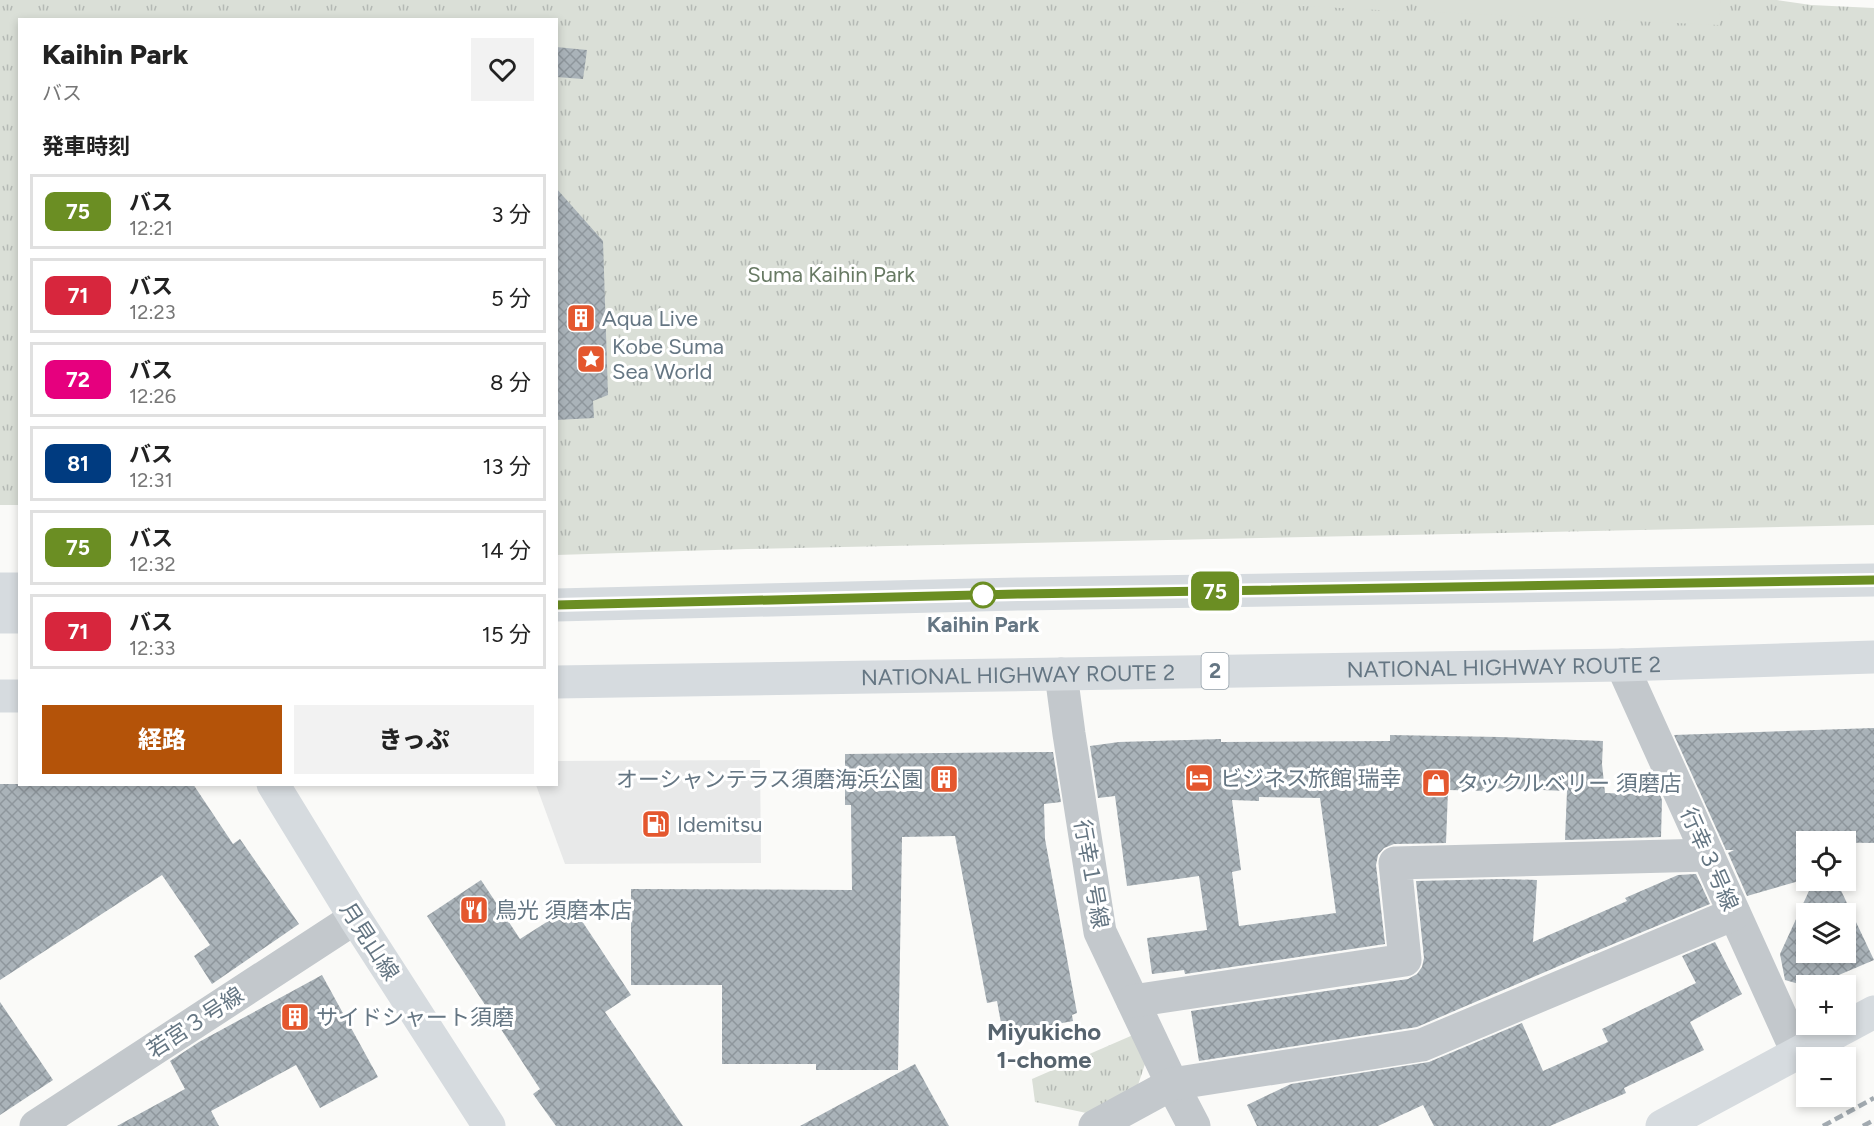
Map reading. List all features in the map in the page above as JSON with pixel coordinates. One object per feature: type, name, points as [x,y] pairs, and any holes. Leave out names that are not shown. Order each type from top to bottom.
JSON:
[{"type":"main road","points":[[558,605],[1021,594],[1874,580]]},
{"type":"main road","points":[[0,589],[18,589]]},
{"type":"main road","points":[[0,616],[18,617]]},
{"type":"main road","name":"NATIONAL HIGHWAY ROUTE 2","points":[[558,682],[1622,665],[1874,657]]},
{"type":"main road","points":[[0,696],[18,696]]},
{"type":"main road","name":"月見山線","points":[[274,786],[355,918],[489,1126]]},
{"type":"main road","points":[[1811,1047],[1874,1012]]},
{"type":"main road","points":[[1662,1126],[1796,1055]]},
{"type":"street","name":"行幸３号線","points":[[1622,665],[1796,1050]]},
{"type":"street","name":"行幸１号線","points":[[1061,674],[1100,932],[1194,1126]]},
{"type":"street","points":[[1133,1000],[1405,960],[1395,863],[1708,855]]},
{"type":"street","points":[[1095,1126],[1172,1084],[1422,1045],[1734,914]]},
{"type":"street","name":"若宮３号線","points":[[36,1126],[355,918]]},
{"type":"shaded area","name":"Idemitsu","points":[[760,760],[761,863],[565,864],[536,786],[558,786],[558,761]]},
{"type":"green space","name":"Suma Kaihin Park","points":[[0,0],[1777,0],[1811,5],[1874,8],[1874,525],[558,555],[558,18],[18,18],[18,505],[0,505]]},
{"type":"green space","points":[[1188,0],[1396,0],[1396,11]]},
{"type":"green space","points":[[1435,0],[1721,1],[1719,25],[1434,12]]},
{"type":"green space","points":[[1133,1035],[1145,1064],[1136,1091],[1091,1114],[1035,1102],[1032,1079]]},
{"type":"building","points":[[558,47],[587,50],[583,79],[558,77]]},
{"type":"building","name":"Aqua Live","points":[[558,190],[603,241],[608,395],[593,401],[594,418],[558,420]]},
{"type":"building","points":[[1874,728],[1874,843],[1856,843],[1856,831],[1796,831],[1796,882],[1747,896],[1728,853],[1734,850],[1726,850],[1674,735]]},
{"type":"building","points":[[1390,735],[1603,741],[1602,764],[1605,793],[1660,795],[1662,800],[1661,837],[1565,840],[1567,791],[1489,788],[1489,791],[1448,790],[1446,843],[1394,844],[1384,848],[1378,855],[1376,865],[1385,944],[1185,974],[1184,970],[1152,974],[1147,938],[1207,930],[1199,876],[1127,886],[1115,796],[1098,798],[1090,746],[1119,742],[1221,739],[1221,742],[1390,741]],"holes":[[[1259,797],[1320,798],[1336,913],[1239,926],[1232,872],[1241,870],[1232,800],[1259,801]]]},
{"type":"building","points":[[1053,752],[1061,802],[1044,804],[1045,839],[1077,1013],[1072,1015],[1073,1021],[1003,1034],[997,1001],[987,1003],[955,836],[902,837],[898,1070],[816,1070],[816,1064],[722,1064],[722,985],[631,985],[631,889],[852,890],[851,805],[845,805],[845,754]]},
{"type":"building","points":[[0,784],[18,784],[18,786],[194,786],[233,844],[240,839],[299,924],[212,984],[194,956],[210,945],[162,875],[0,980]]},
{"type":"building","points":[[1696,874],[1710,904],[1417,1027],[1199,1061],[1191,1011],[1408,979],[1417,974],[1424,958],[1416,881],[1537,880],[1533,942],[1627,901],[1625,898],[1678,875]]},
{"type":"building","points":[[481,880],[520,939],[572,906],[631,995],[605,1012],[683,1126],[556,1126],[533,1094],[540,1089],[427,916]]},
{"type":"building","points":[[1809,891],[1841,891],[1847,903],[1803,903]]},
{"type":"building","points":[[1796,919],[1796,963],[1856,963],[1856,922],[1874,960],[1839,975],[1796,975],[1796,983],[1785,980],[1780,954]]},
{"type":"building","points":[[1715,942],[1742,994],[1690,1022],[1704,1050],[1624,1088],[1626,1093],[1550,1126],[1434,1126],[1423,1105],[1378,1126],[1257,1126],[1247,1105],[1291,1084],[1429,1062],[1522,1023],[1543,1071],[1608,1042],[1602,1029],[1696,983],[1682,956]]},
{"type":"building","name":"サイドシャート須磨","points":[[322,975],[378,1077],[320,1108],[296,1065],[211,1111],[219,1126],[117,1126],[185,1089],[170,1061],[199,1042]]},
{"type":"building","points":[[0,1002],[53,1080],[0,1115]]},
{"type":"building","points":[[915,1064],[949,1126],[800,1126]]},
{"type":"railway","points":[[1823,1126],[1874,1098]]},
{"type":"railway","points":[[1863,1126],[1874,1120]]},
{"type":"bus line","name":"75","points":[[558,605],[1021,594],[1874,580]]},
{"type":"place","name":"Aqua Live","points":[[581,318]]},
{"type":"place","name":"Kobe Suma Sea World","points":[[591,359]]},
{"type":"place","name":"Kaihin Park","points":[[983,595]]},
{"type":"place","name":"ビジネス旅館 瑞幸","points":[[1199,778]]},
{"type":"place","name":"オーシャンテラス須磨海浜公園","points":[[944,779]]},
{"type":"place","name":"タックルベリー 須磨店","points":[[1436,783]]},
{"type":"place","name":"Idemitsu","points":[[656,824]]},
{"type":"place","name":"鳥光 須磨本店","points":[[474,910]]},
{"type":"place","name":"サイドシャート須磨","points":[[295,1017]]},
{"type":"district","name":"Miyukicho 1-chome","points":[[1044,1046]]}]
